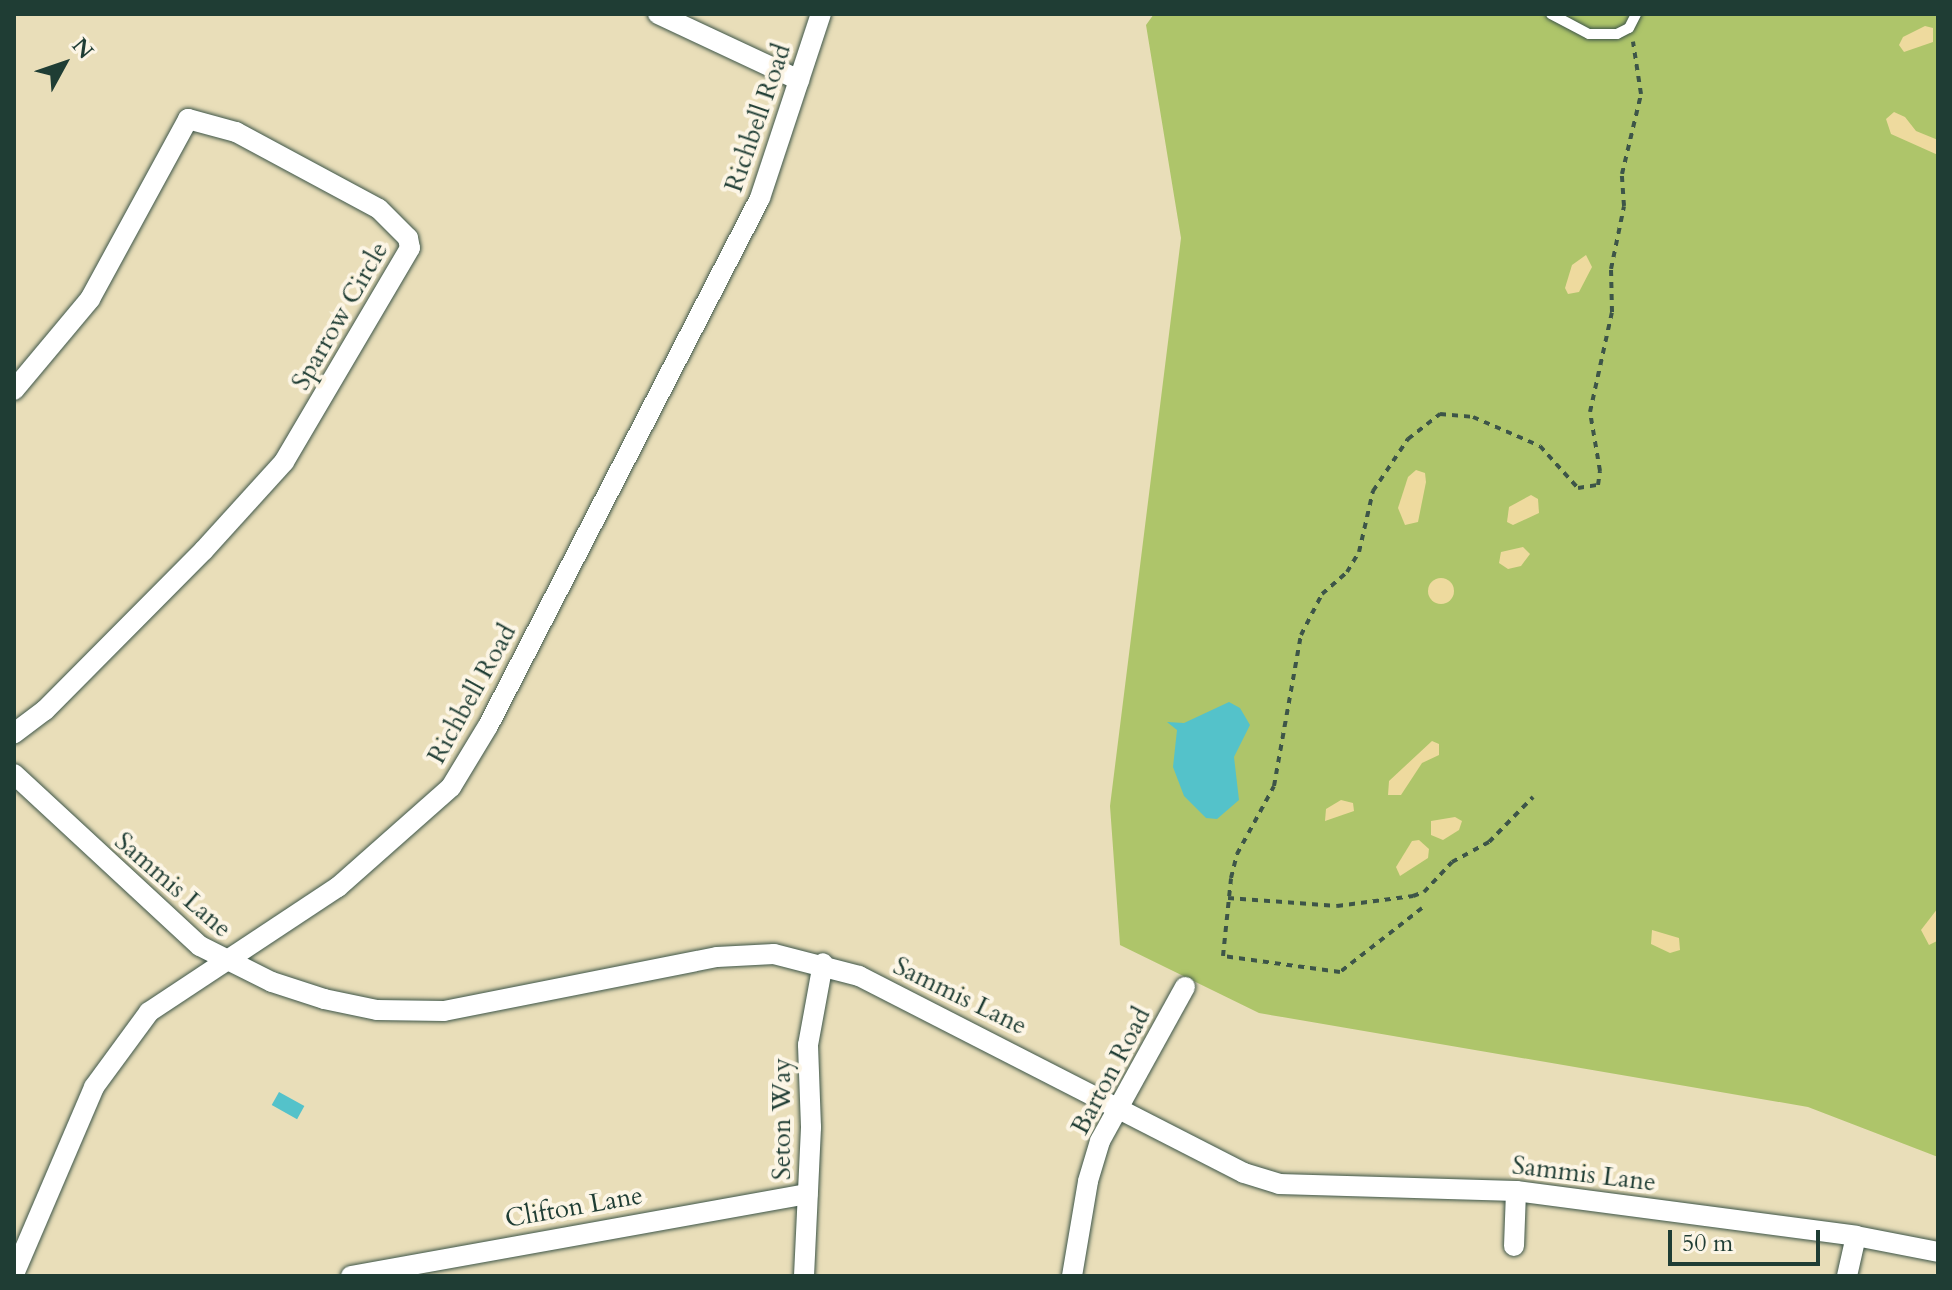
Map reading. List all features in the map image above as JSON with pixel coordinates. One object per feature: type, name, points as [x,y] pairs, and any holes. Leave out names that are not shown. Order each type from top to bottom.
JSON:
[{"type":"street","points":[[658,14],[799,80]]},
{"type":"street","name":"Richbell Road","points":[[14,1274],[54,1170],[115,1053],[149,1012],[338,887],[451,787],[488,726],[760,198],[821,14]]},
{"type":"street","name":"Sparrow Circle","points":[[14,390],[90,299],[188,119],[236,132],[379,209],[408,238],[410,248],[284,462],[204,550],[45,710],[14,733]]},
{"type":"street","name":"Sammis Lane","points":[[14,774],[133,889],[224,962],[324,999],[377,1010],[431,1011],[717,957],[774,954],[823,963],[859,976],[1117,1105],[1244,1173],[1279,1184],[1516,1191],[1856,1236],[1938,1252]]},
{"type":"street","name":"Seton Way","points":[[804,1276],[808,1194],[808,1045],[823,963]]},
{"type":"street","name":"Barton Road","points":[[1072,1276],[1088,1181],[1117,1105],[1185,987]]},
{"type":"street","points":[[1514,1246],[1516,1191]]},
{"type":"street","name":"Clifton Lane","points":[[351,1276],[808,1194]]},
{"type":"street","points":[[1847,1276],[1856,1236]]},
{"type":"lane","points":[[1551,14],[1589,34],[1629,28],[1636,14]]},
{"type":"path","points":[[1422,908],[1340,972],[1223,956],[1228,898],[1237,854],[1274,786],[1301,635],[1322,594],[1347,572],[1359,552],[1373,491],[1408,439],[1440,414],[1473,417],[1540,446],[1557,471],[1578,488],[1598,485],[1590,412],[1612,312],[1611,269],[1624,206],[1622,174],[1641,94],[1629,28]]},
{"type":"path","points":[[1228,898],[1337,906],[1413,896],[1424,892],[1452,862],[1489,842],[1533,797]]},
{"type":"green space","points":[[1154,14],[1938,14],[1938,1157],[1808,1107],[1259,1013],[1120,945],[1110,806],[1181,238],[1146,25]]},
{"type":"sand","points":[[1925,26],[1933,28],[1933,42],[1904,52],[1899,45],[1903,37]]},
{"type":"sand","points":[[1894,112],[1905,117],[1916,131],[1938,140],[1938,155],[1891,134],[1886,119]]},
{"type":"sand","points":[[1586,255],[1592,267],[1579,292],[1568,294],[1565,288],[1572,265]]},
{"type":"sand","points":[[1416,470],[1425,473],[1426,482],[1418,522],[1405,525],[1398,508],[1408,477]]},
{"type":"sand","points":[[1531,495],[1538,499],[1539,513],[1513,525],[1507,522],[1509,507]]},
{"type":"sand","points":[[1523,547],[1530,554],[1521,566],[1508,569],[1499,563],[1501,552]]},
{"type":"sand","points":[[1441,578],[1450,582],[1454,591],[1450,600],[1441,604],[1432,600],[1428,591],[1432,582]]},
{"type":"sand","points":[[1432,741],[1439,744],[1439,755],[1422,763],[1401,795],[1388,795],[1389,781]]},
{"type":"sand","points":[[1341,800],[1353,803],[1354,811],[1325,821],[1326,809]]},
{"type":"sand","points":[[1455,817],[1462,821],[1459,830],[1443,840],[1431,835],[1431,821]]},
{"type":"sand","points":[[1419,840],[1429,849],[1428,858],[1400,876],[1396,867],[1412,841]]},
{"type":"sand","points":[[1938,908],[1937,941],[1929,945],[1921,930]]},
{"type":"sand","points":[[1652,930],[1679,938],[1680,950],[1670,953],[1651,944]]},
{"type":"water","points":[[1229,702],[1240,708],[1250,725],[1234,757],[1239,800],[1217,819],[1206,818],[1184,796],[1173,767],[1177,730],[1167,722],[1184,723]]},
{"type":"water","points":[[279,1092],[304,1106],[297,1119],[272,1105]]}]
